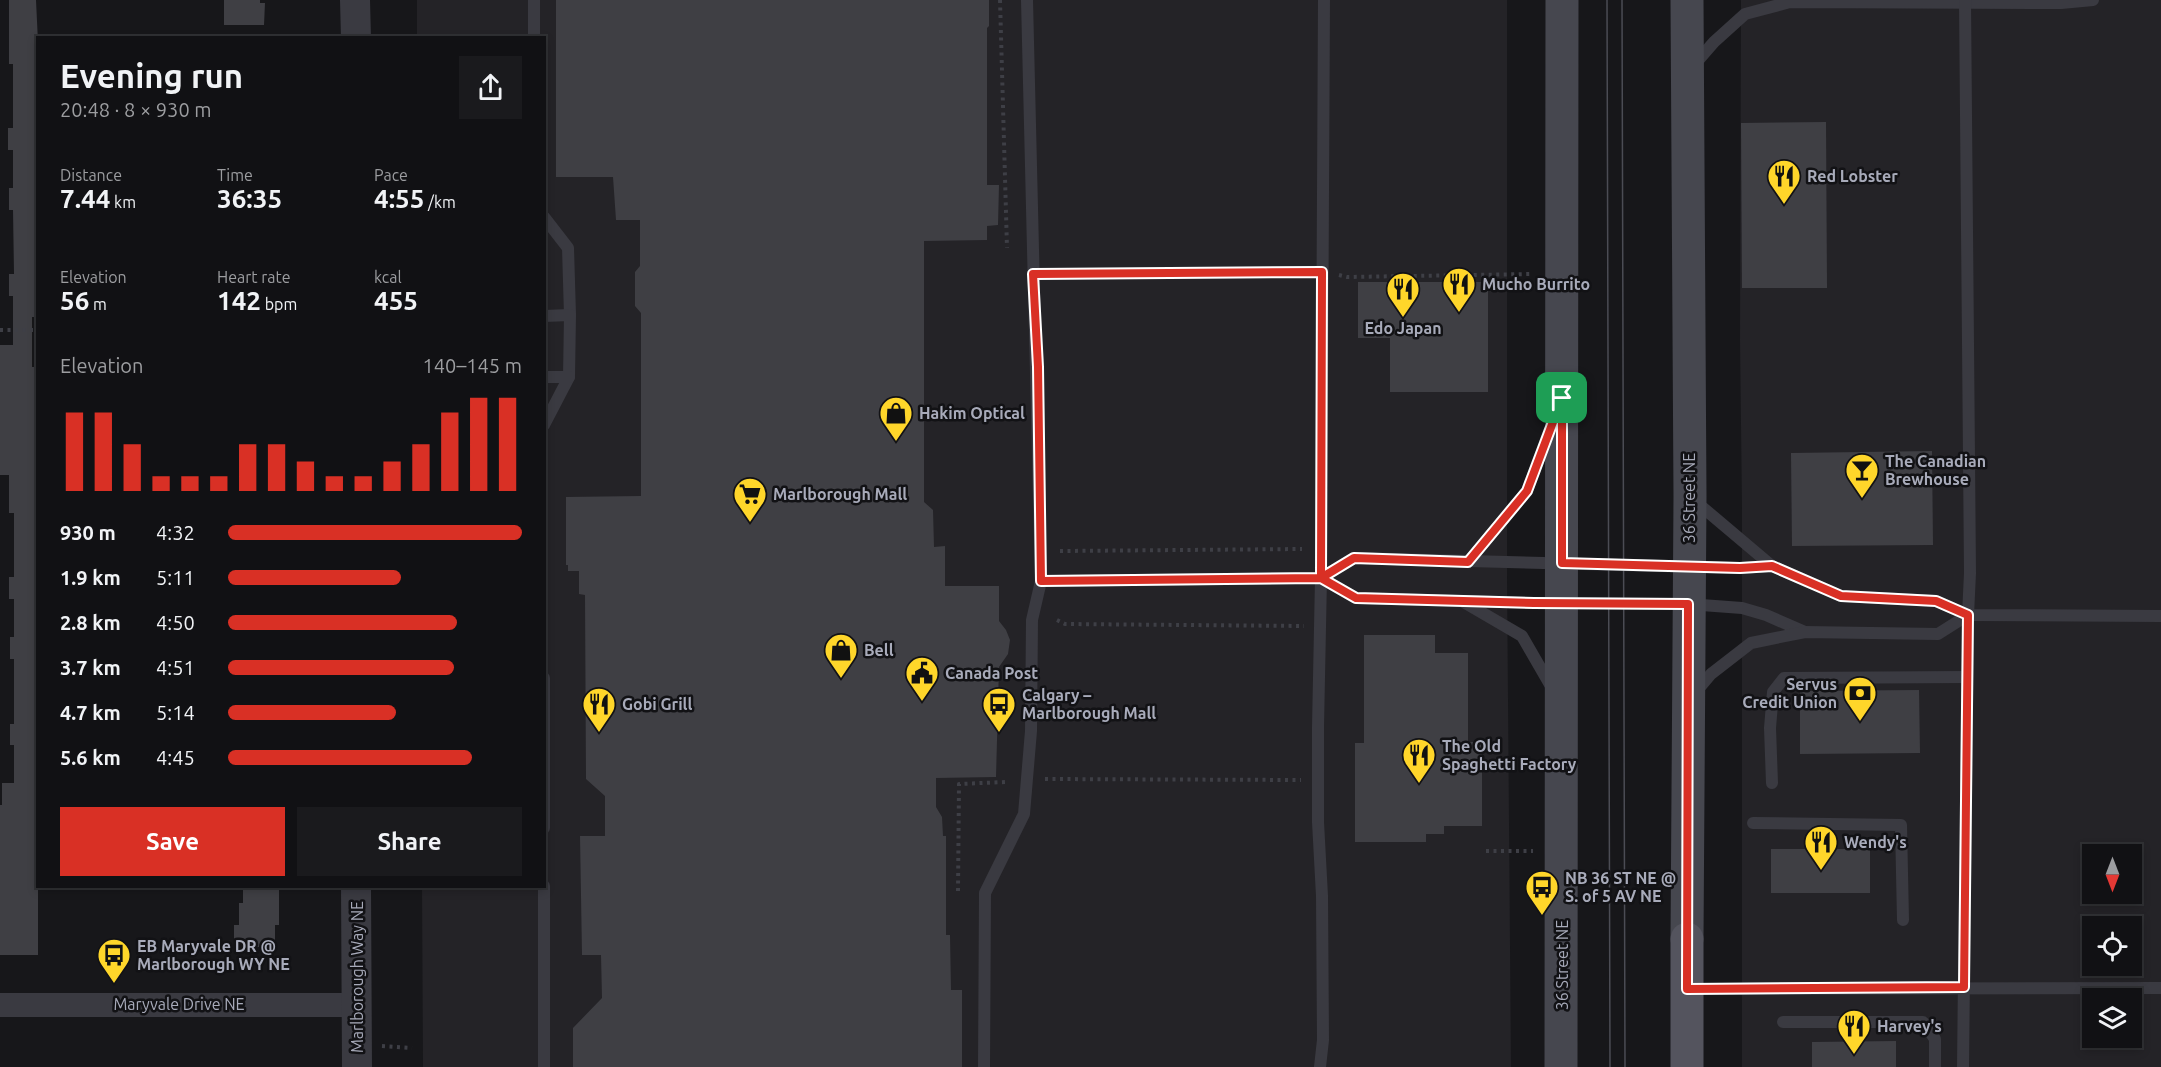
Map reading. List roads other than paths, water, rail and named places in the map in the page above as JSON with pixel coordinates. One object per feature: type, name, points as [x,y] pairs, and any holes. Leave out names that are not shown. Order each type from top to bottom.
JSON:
[{"type":"main road","name":"36 Street NE","points":[[1562,0],[1562,1067]]},
{"type":"main road","name":"36 Street NE","points":[[1687,0],[1690,496],[1687,1067]]},
{"type":"street","points":[[356,0],[356,36]]},
{"type":"street","name":"Marlborough Way NE","points":[[356,888],[357,1067]]},
{"type":"street","name":"Maryvale Drive NE","points":[[0,1005],[357,1005]]},
{"type":"lane","points":[[534,0],[534,36]]},
{"type":"lane","points":[[984,1067],[985,893],[1024,814],[1031,731],[1032,620],[1041,581],[1038,376],[1033,274],[1027,0]]},
{"type":"lane","points":[[1320,1067],[1323,1040],[1322,896],[1318,822],[1324,0]]},
{"type":"lane","points":[[1688,73],[1714,42],[1745,14],[1791,2],[2061,3],[2093,0]]},
{"type":"lane","points":[[1963,1067],[1970,573],[1965,2]]},
{"type":"lane","points":[[546,220],[568,248],[570,315],[569,377],[546,421]]},
{"type":"lane","points":[[546,316],[570,315]]},
{"type":"lane","points":[[546,377],[569,377]]},
{"type":"lane","points":[[1468,562],[1527,491],[1562,398]]},
{"type":"lane","points":[[1690,496],[1772,566],[1841,596],[1936,601],[1968,615],[2161,616]]},
{"type":"lane","points":[[1321,578],[1354,558],[1740,568],[1772,566]]},
{"type":"lane","points":[[1041,581],[1321,578],[1356,598],[1688,604],[1742,608],[1766,615],[1805,632]]},
{"type":"lane","points":[[1461,600],[1522,636],[1562,705]]},
{"type":"lane","points":[[1689,699],[1711,674],[1751,643],[1805,632],[1938,634],[1968,615]]},
{"type":"lane","points":[[1772,783],[1770,728],[1773,692],[1784,678],[1967,677]]},
{"type":"lane","points":[[1753,823],[1901,825],[1903,921]]},
{"type":"lane","points":[[544,888],[544,1067]]},
{"type":"lane","points":[[1687,989],[2161,988]]},
{"type":"lane","points":[[1783,1022],[1923,1022],[1935,1039],[1935,1067]]},
{"type":"tram line","points":[[1607,0],[1610,1067]]},
{"type":"tram line","points":[[1622,0],[1625,1067]]},
{"type":"place","name":"Red Lobster","points":[[1784,205]]},
{"type":"place","name":"Mucho Burrito","points":[[1459,313]]},
{"type":"place","name":"Edo Japan","points":[[1403,318]]},
{"type":"place","name":"Hakim Optical","points":[[896,442]]},
{"type":"place","name":"The Canadian Brewhouse","points":[[1862,499]]},
{"type":"place","name":"Marlborough Mall","points":[[750,523]]},
{"type":"place","name":"Bell","points":[[841,679]]},
{"type":"place","name":"Canada Post","points":[[922,702]]},
{"type":"place","name":"Servus Credit Union","points":[[1860,722]]},
{"type":"place","name":"Gobi Grill","points":[[599,733]]},
{"type":"place","name":"Calgary – Marlborough Mall","points":[[999,733]]},
{"type":"place","name":"The Old Spaghetti Factory","points":[[1419,784]]},
{"type":"place","name":"Wendy's","points":[[1821,871]]},
{"type":"place","name":"NB 36 ST NE @ S. of 5 AV NE","points":[[1542,916]]},
{"type":"place","name":"EB Maryvale DR @ Marlborough WY NE","points":[[114,984]]},
{"type":"place","name":"Harvey's","points":[[1854,1055]]}]
